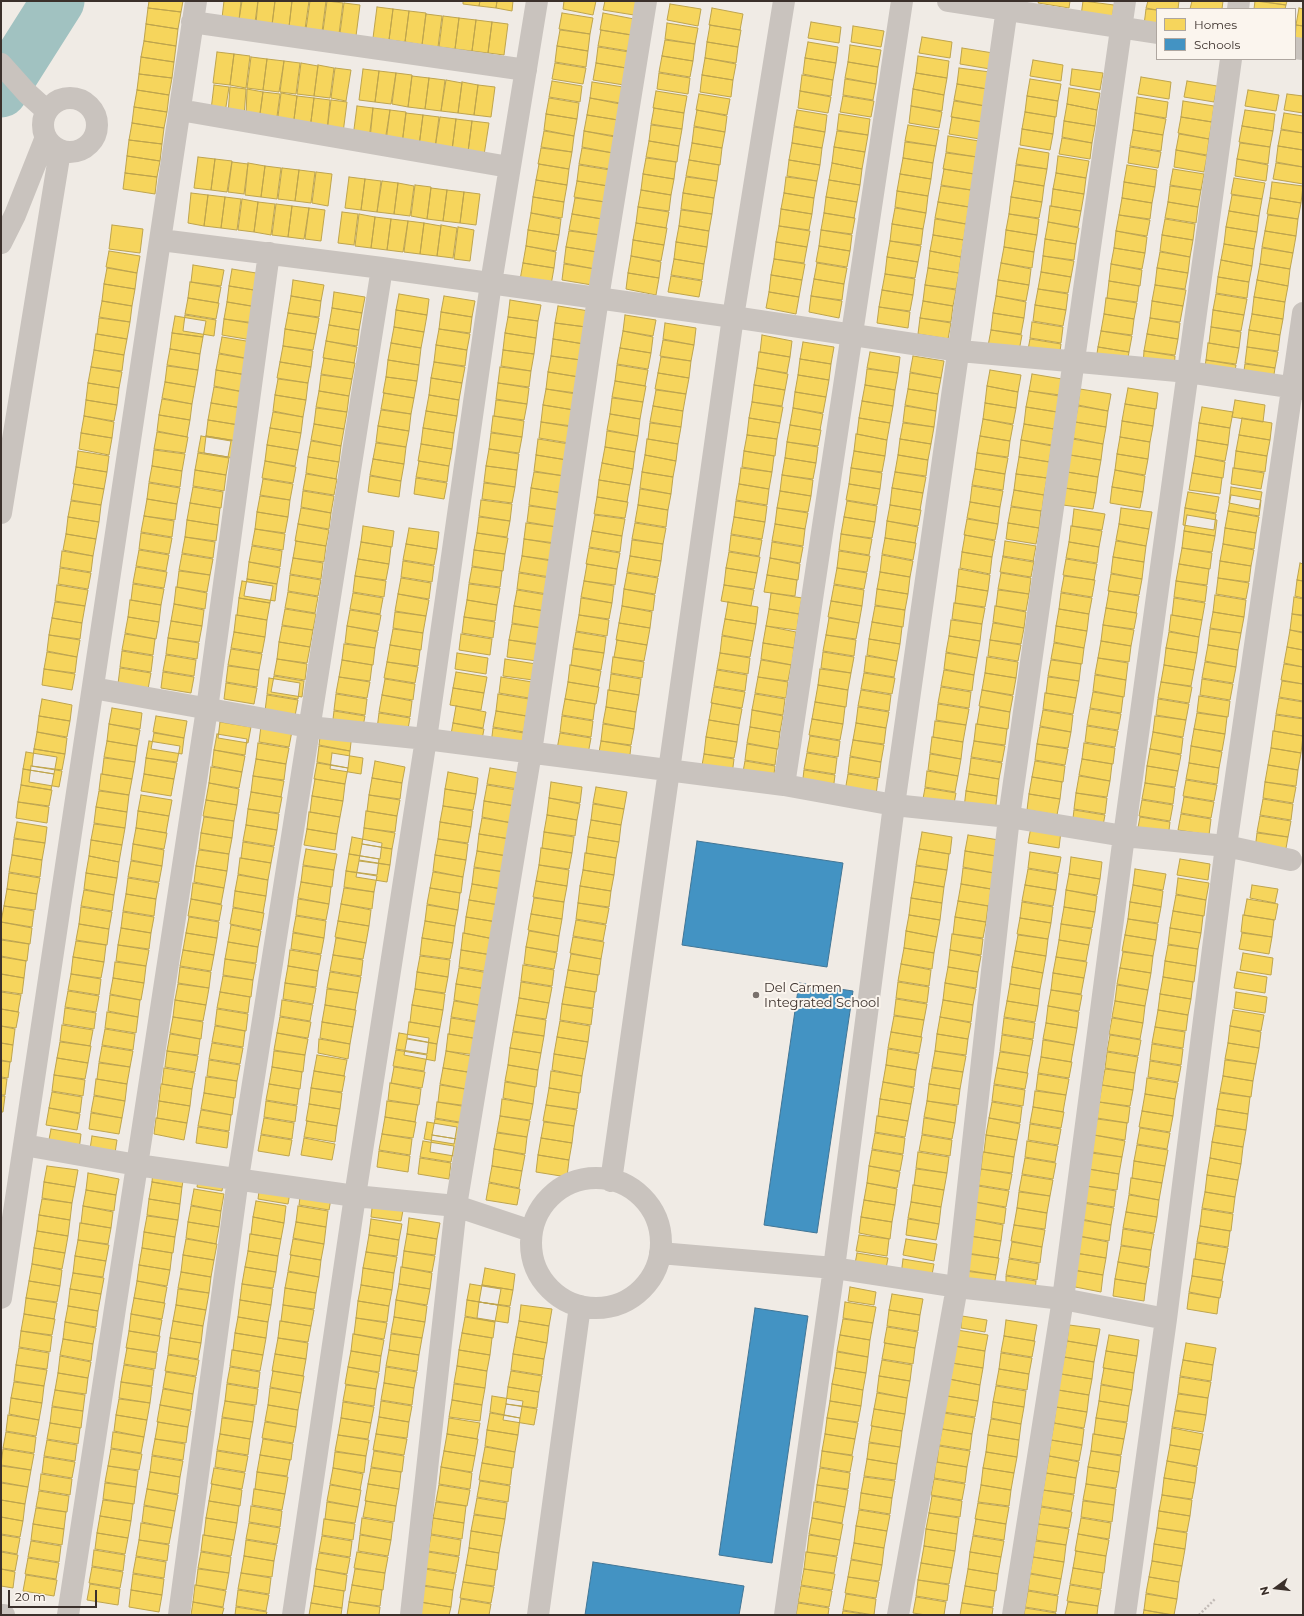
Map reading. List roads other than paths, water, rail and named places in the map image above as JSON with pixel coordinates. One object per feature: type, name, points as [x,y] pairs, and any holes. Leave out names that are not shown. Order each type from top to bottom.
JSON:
[{"type":"street","points":[[293,1615],[355,1196],[426,739],[491,284],[537,1]]},
{"type":"street","points":[[411,1615],[456,1206],[531,752],[598,298],[646,1]]},
{"type":"street","points":[[611,1181],[733,317],[784,1]]},
{"type":"street","points":[[784,785],[902,1]]},
{"type":"street","points":[[948,1],[1007,5],[1156,33]]},
{"type":"street","points":[[898,1615],[957,1287],[1009,817],[1125,1]]},
{"type":"street","points":[[785,1615],[834,1268],[894,805],[960,351],[1007,5]]},
{"type":"street","points":[[1,1298],[161,240],[194,11],[526,70]]},
{"type":"street","points":[[1013,1615],[1063,1299],[1124,836],[1231,60]]},
{"type":"street","points":[[1,64],[26,93],[47,111]]},
{"type":"street","points":[[71,98],[80,100],[88,105],[94,113],[97,122],[93,140],[86,147],[77,151],[68,152],[53,144],[43,129],[43,120],[47,111],[53,104],[61,99],[71,98]]},
{"type":"street","points":[[180,110],[509,167]]},
{"type":"street","points":[[1,243],[53,144]]},
{"type":"street","points":[[1,513],[53,144]]},
{"type":"street","points":[[161,240],[269,253],[598,298],[960,351],[1188,372],[1298,388]]},
{"type":"street","points":[[68,1615],[207,708],[269,253]]},
{"type":"street","points":[[179,1615],[238,1178],[382,268]]},
{"type":"street","points":[[1125,1615],[1166,1319],[1226,846],[1298,388],[1303,313]]},
{"type":"street","points":[[93,688],[309,727],[426,739],[784,785],[894,805],[1009,817],[1124,836],[1226,846],[1291,860]]},
{"type":"street","points":[[24,1145],[137,1165],[238,1178],[355,1196],[456,1206],[531,1231]]},
{"type":"street","points":[[592,1177],[611,1181],[614,1180],[634,1189],[649,1205],[659,1224],[662,1246],[658,1267],[646,1286],[630,1300],[610,1308],[580,1306],[567,1303],[550,1291],[537,1273],[530,1253],[531,1231],[539,1210],[552,1193],[571,1182],[592,1177]]},
{"type":"street","points":[[660,1253],[834,1268],[957,1287],[1063,1299],[1166,1319]]},
{"type":"street","points":[[538,1615],[580,1306]]},
{"type":"waterway","points":[[1,91],[58,1]]},
{"type":"place","name":"Del Carmen Integrated School","points":[[756,995]]}]
